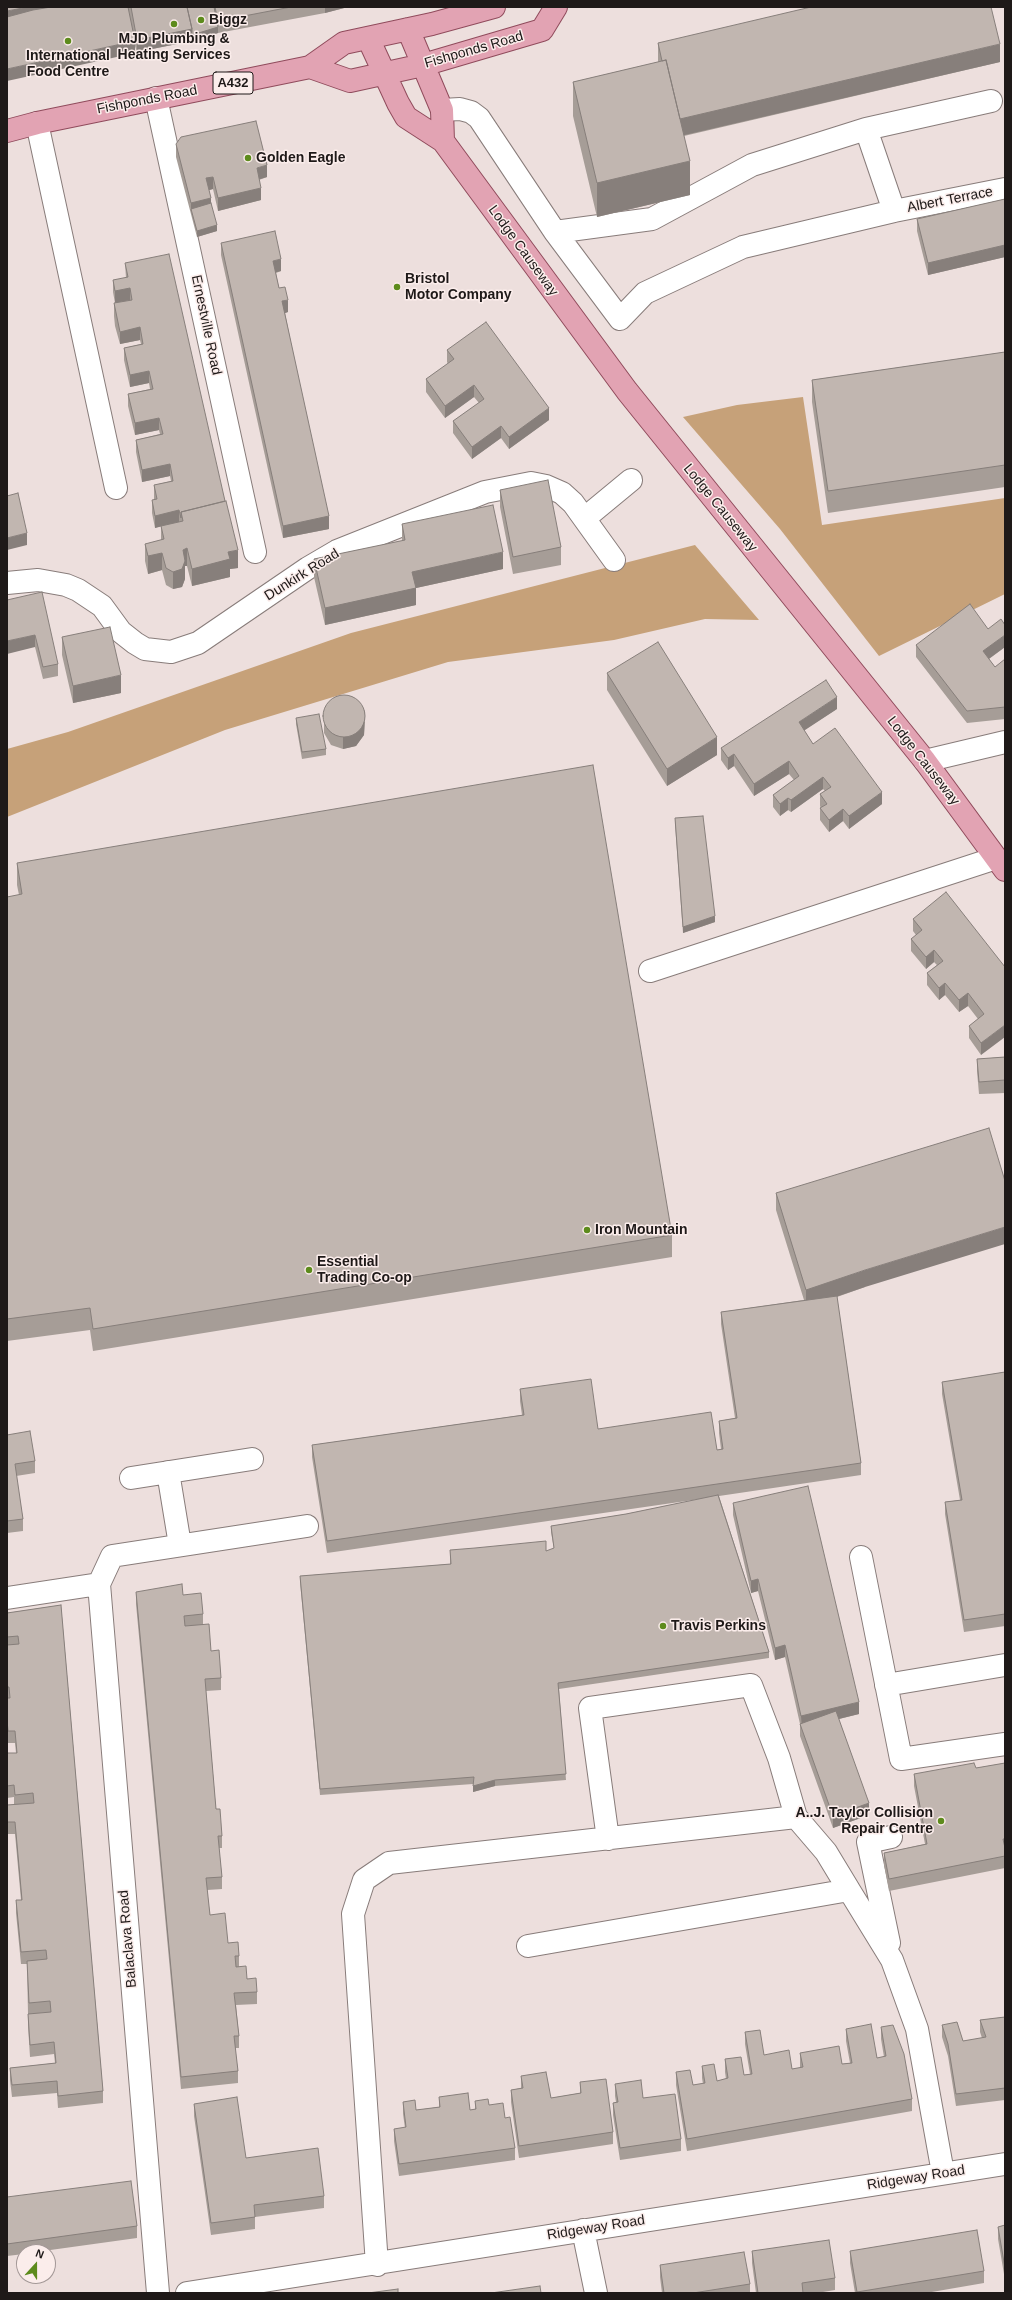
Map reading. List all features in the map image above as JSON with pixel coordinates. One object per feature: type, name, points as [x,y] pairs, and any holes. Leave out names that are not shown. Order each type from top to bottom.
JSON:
[{"type":"main road","name":"Fishponds Road","points":[[310,67],[350,81],[423,65],[542,30],[556,7]]},
{"type":"main road","name":"Fishponds Road","points":[[7,131],[36,123],[310,67],[344,42],[408,29],[483,8]]},
{"type":"main road","points":[[408,29],[442,110],[443,142]]},
{"type":"main road","name":"Lodge Causeway","points":[[368,38],[406,117],[443,142],[627,392],[784,589],[925,761],[1001,864]]},
{"type":"street","name":"Ernestville Road","points":[[156,98],[255,552]]},
{"type":"street","points":[[442,110],[460,109],[471,112],[479,118],[556,232],[652,219],[752,165],[866,129],[991,101]]},
{"type":"street","points":[[36,123],[116,488]]},
{"type":"street","points":[[866,129],[894,212]]},
{"type":"street","name":"Albert Terrace","points":[[556,232],[620,319],[645,293],[742,247],[894,212],[1005,189]]},
{"type":"street","points":[[585,518],[631,480]]},
{"type":"street","name":"Dunkirk Road","points":[[7,583],[38,580],[66,585],[78,590],[102,606],[122,632],[135,644],[146,649],[171,652],[198,643],[308,568],[337,551],[485,492],[531,483],[546,486],[562,493],[585,518],[614,560]]},
{"type":"street","points":[[925,761],[1005,742]]},
{"type":"street","points":[[650,971],[1001,864]]},
{"type":"street","points":[[131,1478],[252,1459]]},
{"type":"street","points":[[168,1472],[180,1545]]},
{"type":"street","points":[[7,1598],[99,1584],[112,1556],[307,1526]]},
{"type":"street","points":[[861,1557],[901,1759],[1005,1744]]},
{"type":"street","name":"Balaclava Road","points":[[99,1584],[158,2293]]},
{"type":"street","points":[[886,1685],[1005,1665]]},
{"type":"street","points":[[608,1839],[590,1708],[751,1685],[779,1758],[796,1817],[826,1852],[892,1960]]},
{"type":"street","points":[[377,2265],[353,1914],[364,1880],[389,1863],[796,1817]]},
{"type":"street","points":[[891,1837],[868,1842],[892,1960],[917,2029],[943,2173]]},
{"type":"street","points":[[528,1946],[849,1890]]},
{"type":"street","name":"Ridgeway Road","points":[[187,2293],[377,2265],[583,2230],[1005,2164]]},
{"type":"street","points":[[583,2230],[596,2293]]},
{"type":"shaded area","points":[[803,397],[822,525],[1005,498],[1005,594],[879,656],[780,529],[683,417],[737,405]]},
{"type":"shaded area","points":[[695,545],[759,620],[705,619],[614,640],[448,662],[225,730],[7,817],[7,749],[68,732],[351,633]]},
{"type":"building","points":[[7,7],[28,7],[7,11]]},
{"type":"building","points":[[51,7],[128,7],[135,41],[7,69],[7,17]]},
{"type":"building","points":[[131,7],[187,7],[192,29],[137,40]]},
{"type":"building","name":"Biggz","points":[[187,7],[214,7],[218,27],[192,35]]},
{"type":"building","points":[[215,7],[291,7],[218,21]]},
{"type":"building","points":[[811,7],[991,7],[1000,44],[680,119],[666,60],[662,61],[658,43]]},
{"type":"building","points":[[666,60],[690,161],[597,183],[573,82]]},
{"type":"building","points":[[256,121],[267,165],[257,168],[261,188],[218,198],[213,177],[206,178],[211,198],[191,203],[176,144],[181,137]]},
{"type":"building","points":[[1005,199],[1005,245],[928,263],[917,219]]},
{"type":"building","points":[[211,203],[217,225],[197,231],[191,209]]},
{"type":"building","points":[[275,231],[281,259],[273,261],[279,288],[285,287],[288,300],[282,301],[329,516],[283,526],[221,243]]},
{"type":"building","points":[[169,254],[225,501],[181,512],[181,518],[179,510],[155,516],[152,500],[157,499],[154,485],[173,481],[170,464],[142,470],[136,440],[163,434],[159,418],[135,423],[128,394],[153,389],[149,371],[130,375],[124,348],[143,344],[140,327],[120,332],[114,303],[132,300],[130,288],[115,291],[113,280],[128,277],[125,263]]},
{"type":"building","points":[[486,322],[549,408],[509,437],[501,426],[472,447],[453,421],[484,399],[474,385],[445,406],[426,379],[454,359],[447,350]]},
{"type":"building","points":[[1005,352],[1005,465],[828,491],[812,380]]},
{"type":"building","points":[[548,480],[561,547],[513,557],[500,490]]},
{"type":"building","points":[[18,493],[27,533],[7,538],[7,496]]},
{"type":"building","points":[[226,501],[238,550],[228,552],[230,559],[192,569],[187,548],[183,550],[185,561],[182,569],[173,572],[166,568],[162,553],[148,556],[145,544],[164,539],[161,526],[183,521],[181,512]]},
{"type":"building","points":[[493,505],[503,552],[412,572],[416,588],[325,608],[314,559],[405,540],[402,524]]},
{"type":"building","points":[[42,592],[58,664],[43,667],[35,635],[7,641],[7,600]]},
{"type":"building","points":[[970,604],[988,629],[1001,619],[1005,625],[1005,635],[983,651],[995,667],[1005,659],[1005,707],[967,711],[916,645]]},
{"type":"building","points":[[110,627],[121,675],[73,686],[62,637]]},
{"type":"building","points":[[658,642],[717,737],[667,769],[607,673]]},
{"type":"building","points":[[826,680],[837,697],[799,722],[813,744],[835,728],[882,792],[849,816],[843,809],[829,820],[820,808],[827,804],[820,794],[831,787],[823,777],[791,800],[788,798],[780,804],[773,795],[799,776],[789,761],[754,784],[734,754],[728,758],[721,748]]},
{"type":"building","points":[[344,695],[352,697],[361,705],[365,716],[363,724],[355,733],[344,737],[336,735],[327,727],[323,716],[325,708],[333,699]]},
{"type":"building","points":[[319,714],[326,749],[302,752],[296,718]]},
{"type":"building","points":[[593,765],[672,1235],[93,1329],[90,1308],[7,1319],[7,897],[22,894],[17,863]]},
{"type":"building","points":[[703,816],[715,916],[683,927],[675,818]]},
{"type":"building","points":[[946,892],[1005,967],[1005,1025],[981,1043],[969,1026],[984,1014],[968,993],[959,1000],[945,983],[939,988],[927,973],[943,961],[934,950],[926,957],[911,939],[922,930],[913,919]]},
{"type":"building","points":[[1005,1057],[1005,1080],[979,1082],[977,1059]]},
{"type":"building","points":[[989,1128],[1005,1181],[1005,1227],[865,1270],[806,1290],[776,1193]]},
{"type":"building","points":[[837,1296],[861,1463],[327,1541],[312,1445],[524,1415],[520,1389],[591,1379],[598,1429],[711,1412],[717,1450],[723,1449],[719,1421],[737,1418],[721,1312]]},
{"type":"building","points":[[1005,1372],[1005,1614],[964,1620],[945,1502],[962,1500],[942,1382]]},
{"type":"building","points":[[30,1431],[35,1461],[15,1464],[23,1519],[7,1521],[7,1435]]},
{"type":"building","points":[[808,1486],[859,1702],[801,1716],[785,1645],[775,1648],[758,1579],[751,1581],[733,1503]]},
{"type":"building","points":[[718,1495],[769,1652],[558,1683],[566,1774],[495,1780],[473,1786],[474,1777],[320,1789],[300,1576],[451,1564],[450,1550],[546,1541],[546,1551],[554,1548],[551,1526],[626,1514]]},
{"type":"building","points":[[182,1584],[183,1595],[201,1593],[203,1614],[184,1616],[185,1626],[209,1624],[211,1651],[219,1650],[221,1678],[205,1679],[216,1809],[220,1809],[222,1836],[218,1836],[222,1877],[206,1878],[210,1915],[225,1913],[228,1943],[238,1942],[239,1956],[235,1956],[236,1967],[246,1966],[247,1979],[256,1978],[257,1992],[234,1993],[239,2036],[234,2036],[238,2071],[181,2077],[136,1592]]},
{"type":"building","points":[[61,1605],[103,2091],[58,2096],[57,2081],[12,2085],[10,2068],[56,2063],[54,2042],[30,2045],[28,2014],[51,2012],[50,2001],[29,2003],[27,1961],[47,1959],[46,1950],[21,1952],[16,1900],[22,1900],[15,1822],[7,1822],[7,1805],[34,1803],[33,1793],[15,1795],[14,1785],[7,1786],[7,1753],[17,1753],[15,1731],[8,1731],[7,1698],[10,1698],[9,1687],[7,1687],[7,1645],[19,1644],[18,1636],[7,1637],[7,1613]]},
{"type":"building","points":[[836,1711],[869,1803],[833,1816],[800,1724]]},
{"type":"building","points":[[974,1763],[976,1768],[1005,1763],[1005,1839],[1003,1839],[1005,1856],[889,1879],[884,1853],[927,1844],[914,1774]]},
{"type":"building","points":[[1005,2017],[1005,2088],[956,2094],[948,2044],[942,2025],[957,2022],[963,2041],[986,2037],[980,2020]]},
{"type":"building","points":[[871,2024],[877,2058],[886,2056],[881,2027],[893,2025],[904,2054],[912,2099],[687,2139],[676,2072],[690,2070],[693,2085],[705,2083],[702,2066],[714,2064],[717,2081],[728,2078],[725,2059],[741,2057],[744,2075],[752,2074],[745,2032],[760,2030],[764,2055],[789,2050],[792,2069],[803,2067],[800,2053],[839,2046],[842,2064],[852,2063],[846,2029]]},
{"type":"building","points":[[546,2072],[551,2098],[581,2093],[580,2082],[606,2079],[613,2132],[519,2146],[511,2090],[523,2088],[521,2076]]},
{"type":"building","points":[[641,2080],[643,2098],[675,2094],[681,2139],[620,2148],[613,2103],[618,2102],[615,2084]]},
{"type":"building","points":[[468,2093],[470,2110],[476,2109],[475,2101],[488,2099],[489,2105],[503,2103],[505,2118],[510,2117],[515,2148],[399,2164],[394,2129],[406,2127],[403,2102],[415,2100],[416,2110],[440,2107],[439,2097]]},
{"type":"building","points":[[237,2097],[246,2158],[318,2148],[324,2196],[254,2205],[255,2217],[211,2223],[194,2104]]},
{"type":"building","points":[[131,2181],[137,2226],[7,2244],[7,2197]]},
{"type":"building","points":[[1005,2225],[1005,2268],[998,2227]]},
{"type":"building","points":[[977,2230],[984,2271],[857,2292],[850,2251]]},
{"type":"building","points":[[829,2240],[835,2278],[802,2283],[803,2293],[758,2293],[752,2251]]},
{"type":"building","points":[[744,2252],[750,2284],[693,2293],[664,2293],[660,2265]]},
{"type":"building","points":[[540,2286],[541,2293],[491,2293]]},
{"type":"building","points":[[398,2289],[398,2293],[368,2293]]},
{"type":"place","name":"Biggz","points":[[201,20]]},
{"type":"place","name":"MJD Plumbing & Heating Services","points":[[174,24]]},
{"type":"place","name":"International Food Centre","points":[[68,41]]},
{"type":"place","name":"Golden Eagle","points":[[248,158]]},
{"type":"place","name":"Bristol Motor Company","points":[[397,287]]},
{"type":"place","name":"Iron Mountain","points":[[587,1230]]},
{"type":"place","name":"Essential Trading Co-op","points":[[309,1270]]},
{"type":"place","name":"Travis Perkins","points":[[663,1626]]},
{"type":"place","name":"A..J. Taylor Collision Repair Centre","points":[[941,1821]]}]
